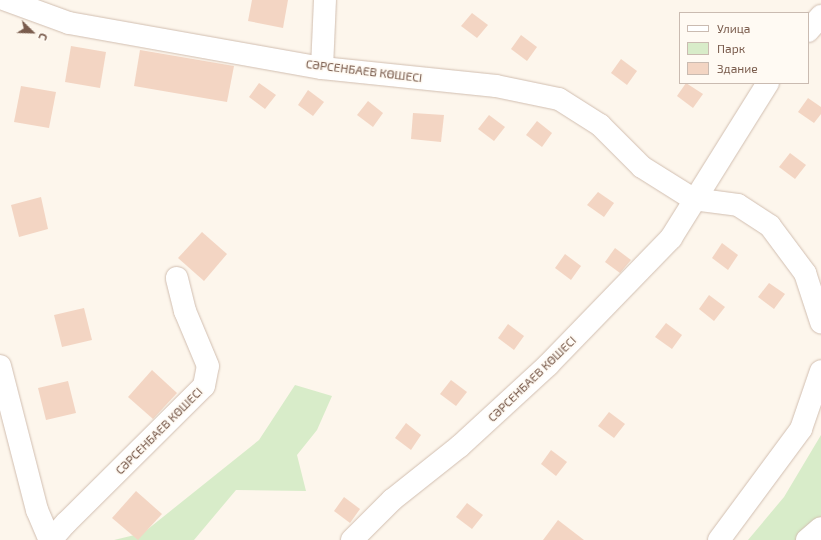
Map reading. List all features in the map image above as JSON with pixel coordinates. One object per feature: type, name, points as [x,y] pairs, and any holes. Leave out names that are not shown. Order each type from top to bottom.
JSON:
[{"type":"street","name":"СӘРСЕНБАЕВ КӨШЕСІ","points":[[6,0],[69,23],[322,68],[496,86],[559,99],[600,125],[642,167],[693,199]]},
{"type":"street","points":[[322,68],[325,0]]},
{"type":"street","points":[[809,30],[821,16]]},
{"type":"street","name":"СӘРСЕНБАЕВ КӨШЕСІ","points":[[352,540],[392,500],[460,446],[548,365],[671,238],[693,199],[719,164],[767,84]]},
{"type":"street","points":[[693,199],[738,205],[770,226],[805,273],[821,322]]},
{"type":"street","name":"СӘРСЕНБАЕВ КӨШЕСІ","points":[[51,540],[66,523],[204,386],[208,366],[185,310],[177,278]]},
{"type":"street","points":[[0,366],[37,510],[51,540]]},
{"type":"street","points":[[720,540],[801,429],[821,371]]},
{"type":"street","points":[[807,540],[821,528]]},
{"type":"green space","points":[[295,385],[332,396],[317,430],[297,455],[306,491],[236,490],[194,540],[114,540],[143,533],[259,440]]},
{"type":"green space","points":[[821,435],[821,540],[748,540],[784,497]]},
{"type":"building","points":[[252,0],[288,0],[283,28],[248,21]]},
{"type":"building","points":[[472,13],[488,25],[477,38],[461,26]]},
{"type":"building","points":[[521,35],[537,47],[527,61],[511,49]]},
{"type":"building","points":[[71,46],[106,52],[100,88],[65,82]]},
{"type":"building","points":[[140,50],[234,66],[227,102],[134,86]]},
{"type":"building","points":[[621,59],[637,71],[627,85],[611,73]]},
{"type":"building","points":[[259,83],[276,95],[265,109],[249,97]]},
{"type":"building","points":[[685,84],[703,94],[693,108],[677,96]]},
{"type":"building","points":[[21,86],[56,92],[49,128],[14,122]]},
{"type":"building","points":[[308,90],[324,102],[313,116],[298,105]]},
{"type":"building","points":[[808,98],[821,107],[821,114],[814,123],[798,112]]},
{"type":"building","points":[[368,101],[383,113],[373,127],[357,115]]},
{"type":"building","points":[[413,113],[444,115],[441,142],[411,139]]},
{"type":"building","points":[[489,115],[505,127],[494,141],[478,129]]},
{"type":"building","points":[[537,121],[552,133],[542,147],[526,135]]},
{"type":"building","points":[[790,153],[806,165],[795,179],[779,167]]},
{"type":"building","points":[[598,192],[614,203],[604,217],[587,205]]},
{"type":"building","points":[[41,197],[48,229],[19,237],[11,205]]},
{"type":"building","points":[[202,232],[227,254],[204,281],[178,258]]},
{"type":"building","points":[[722,243],[738,255],[728,270],[712,258]]},
{"type":"building","points":[[615,248],[631,260],[620,273],[605,262]]},
{"type":"building","points":[[565,254],[581,266],[571,280],[555,268]]},
{"type":"building","points":[[769,283],[785,294],[774,309],[758,297]]},
{"type":"building","points":[[709,295],[725,307],[714,321],[699,309]]},
{"type":"building","points":[[84,308],[92,340],[62,347],[54,315]]},
{"type":"building","points":[[666,323],[682,335],[672,349],[655,337]]},
{"type":"building","points":[[508,324],[524,336],[514,350],[498,338]]},
{"type":"building","points":[[152,370],[177,393],[153,419],[128,397]]},
{"type":"building","points":[[451,380],[467,392],[456,406],[440,394]]},
{"type":"building","points":[[68,381],[76,413],[46,420],[38,388]]},
{"type":"building","points":[[609,412],[625,424],[614,438],[598,426]]},
{"type":"building","points":[[406,423],[421,435],[411,450],[395,438]]},
{"type":"building","points":[[551,450],[567,462],[556,476],[541,464]]},
{"type":"building","points":[[136,491],[162,514],[138,540],[112,518]]},
{"type":"building","points":[[344,497],[360,509],[350,523],[334,511]]},
{"type":"building","points":[[467,503],[483,515],[472,529],[456,517]]},
{"type":"building","points":[[558,520],[584,540],[543,540]]}]
